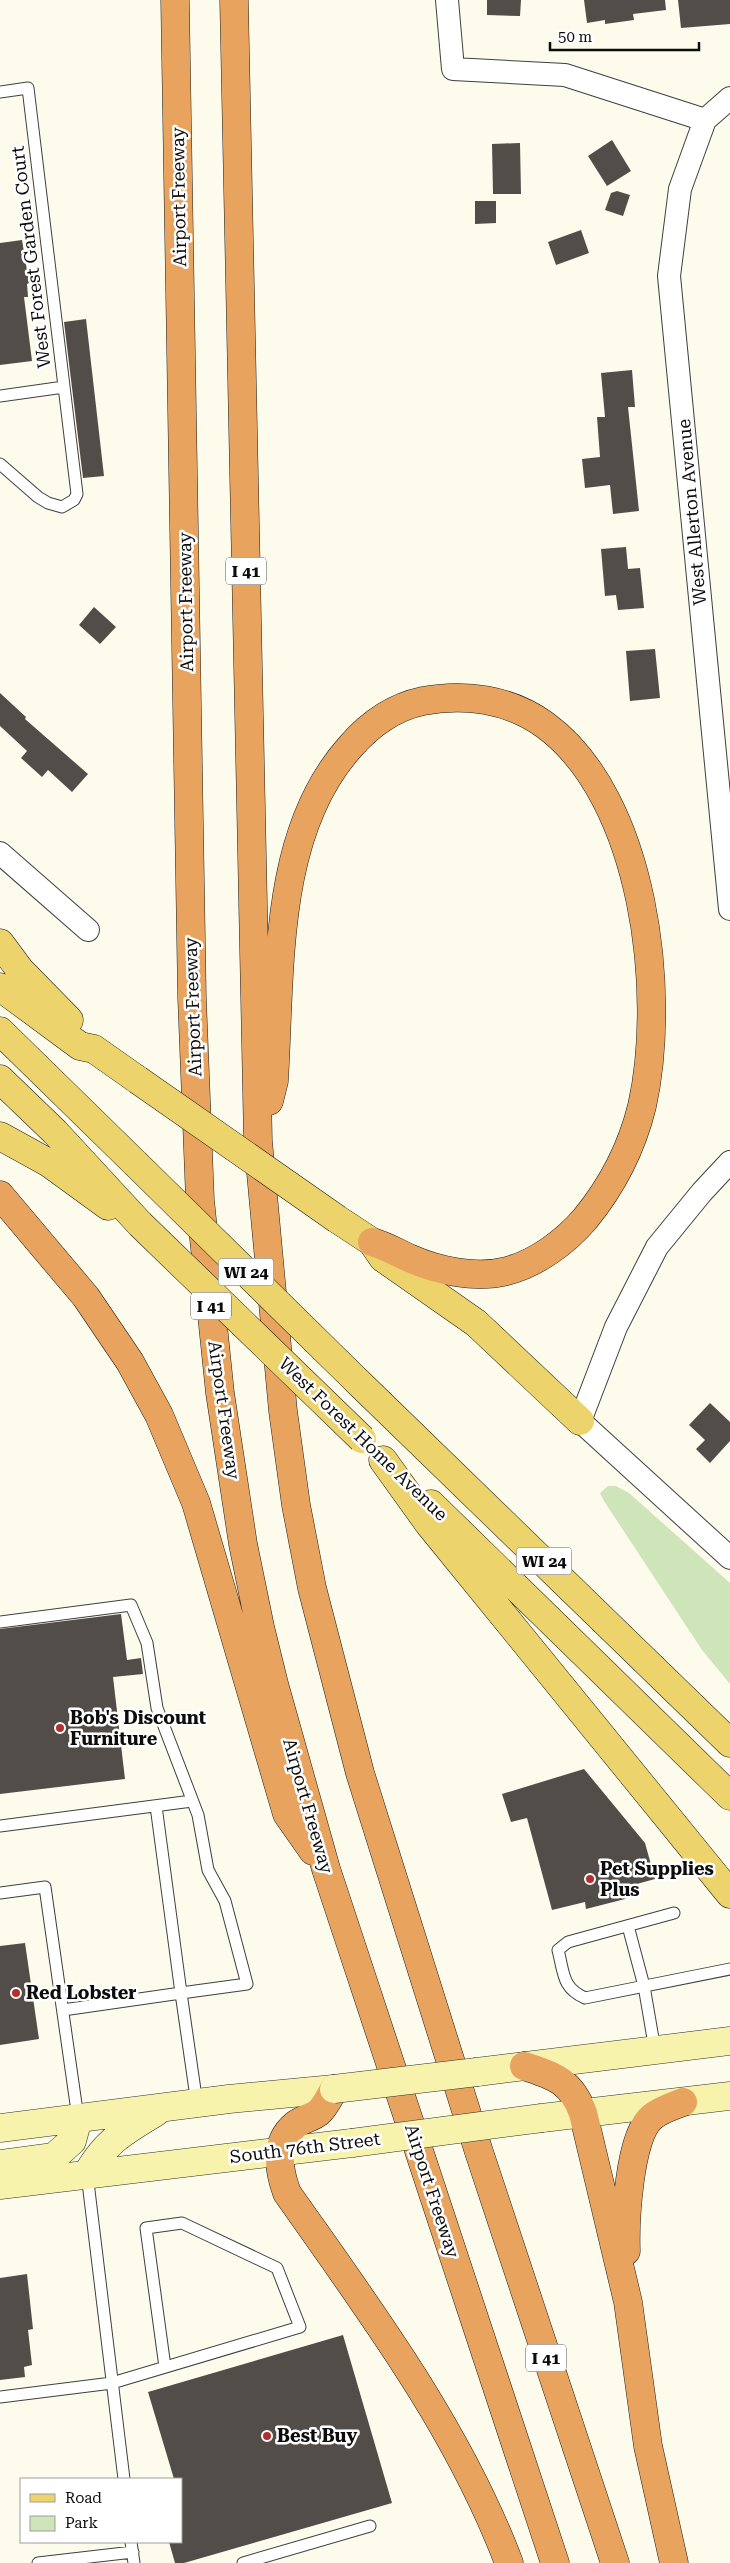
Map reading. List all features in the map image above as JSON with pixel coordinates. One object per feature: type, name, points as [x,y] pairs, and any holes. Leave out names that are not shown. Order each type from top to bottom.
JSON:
[{"type":"highway","name":"Airport Freeway","points":[[176,0],[192,998],[200,1200],[220,1393],[243,1544],[274,1684],[326,1869],[555,2563]]},
{"type":"highway","name":"I 41","points":[[234,0],[258,1141],[282,1411],[296,1505],[312,1588],[360,1773],[479,2152],[615,2563]]},
{"type":"highway","points":[[258,1141],[274,1081],[283,926],[291,868],[301,836],[326,777],[343,755],[375,722],[415,703],[453,697],[492,701],[544,724],[561,739],[587,770],[605,801],[620,833],[640,896],[648,941],[652,1016],[648,1075],[641,1109],[630,1144],[605,1193],[574,1231],[551,1249],[507,1271],[461,1272],[430,1266],[390,1247],[372,1242]]},
{"type":"highway","points":[[0,1195],[86,1297],[130,1362],[159,1415],[196,1502],[287,1814],[326,1869]]},
{"type":"highway","points":[[524,2066],[550,2074],[566,2083],[578,2098],[628,2302]]},
{"type":"highway","points":[[334,2089],[319,2112],[294,2125],[286,2135],[279,2153],[281,2176],[287,2193],[380,2326],[450,2437],[501,2541],[509,2563]]},
{"type":"highway","points":[[674,2563],[648,2446],[628,2302],[625,2234],[634,2150],[651,2118],[683,2102]]},
{"type":"main road","points":[[0,943],[20,970],[58,1010],[86,1033],[94,1049]]},
{"type":"main road","points":[[0,987],[80,1046],[94,1049],[372,1242],[383,1258],[476,1323],[580,1421]]},
{"type":"main road","name":"WI 24","points":[[0,1030],[357,1381],[730,1743]]},
{"type":"main road","name":"West Forest Home Avenue","points":[[0,1079],[55,1132],[140,1224],[383,1460],[559,1627],[730,1796]]},
{"type":"main road","points":[[0,1136],[49,1164],[96,1199],[140,1224]]},
{"type":"main road","points":[[383,1460],[429,1524],[730,1894]]},
{"type":"main road","points":[[0,2128],[730,2041]]},
{"type":"main road","name":"South 76th Street","points":[[0,2185],[231,2156],[279,2153],[542,2118],[730,2096]]},
{"type":"main road","points":[[87,2174],[98,2155],[115,2137],[163,2108]]},
{"type":"main road","points":[[0,2164],[54,2157],[72,2141],[78,2118]]},
{"type":"street","points":[[447,0],[453,69],[565,75],[705,120],[730,98]]},
{"type":"street","name":"West Allerton Avenue","points":[[705,120],[680,189],[669,276],[730,909]]},
{"type":"street","points":[[0,853],[88,930]]},
{"type":"street","points":[[730,1162],[702,1192],[657,1247],[616,1327],[580,1421],[730,1558]]},
{"type":"lane","name":"West Forest Garden Court","points":[[0,92],[28,88],[64,387],[0,396]]},
{"type":"lane","points":[[0,464],[48,504],[62,507],[74,500],[76,494],[64,387]]},
{"type":"lane","points":[[0,1622],[131,1605],[147,1643],[157,1708],[198,1816],[208,1870],[224,1901],[247,1984],[63,2010]]},
{"type":"lane","points":[[0,1826],[192,1801]]},
{"type":"lane","points":[[156,1806],[197,2104]]},
{"type":"lane","points":[[0,1893],[45,1887],[78,2118]]},
{"type":"lane","points":[[674,1913],[568,1942],[558,1950],[566,1982],[572,1993],[586,1998],[730,1969]]},
{"type":"lane","points":[[628,1926],[644,1986],[655,2050]]},
{"type":"lane","points":[[87,2174],[124,2478]]},
{"type":"lane","points":[[0,2398],[112,2383],[300,2327],[278,2268],[182,2223],[146,2228],[165,2367]]},
{"type":"lane","points":[[243,2563],[370,2526]]},
{"type":"lane","points":[[38,2563],[133,2552]]},
{"type":"green space","points":[[608,1486],[616,1486],[629,1493],[730,1583],[730,1684],[702,1650],[604,1501],[600,1493]]},
{"type":"building","points":[[487,0],[521,0],[520,16],[487,15]]},
{"type":"building","points":[[584,0],[665,0],[666,10],[633,14],[634,20],[605,24],[605,20],[587,23]]},
{"type":"building","points":[[678,0],[730,0],[730,24],[681,28]]},
{"type":"building","points":[[612,140],[631,171],[607,186],[588,156]]},
{"type":"building","points":[[520,143],[521,194],[493,194],[492,144]]},
{"type":"building","points":[[617,191],[630,195],[623,216],[605,210],[611,193]]},
{"type":"building","points":[[475,201],[496,201],[496,223],[475,224]]},
{"type":"building","points":[[581,230],[589,253],[556,265],[548,242]]},
{"type":"building","points":[[22,240],[29,283],[27,284],[28,297],[24,297],[32,361],[0,365],[0,243]]},
{"type":"building","points":[[86,319],[104,476],[83,478],[64,322]]},
{"type":"building","points":[[632,370],[635,407],[628,407],[639,511],[613,514],[610,485],[585,488],[582,459],[600,457],[597,417],[605,417],[601,373]]},
{"type":"building","points":[[626,547],[628,569],[640,568],[644,608],[618,610],[616,595],[605,596],[601,549]]},
{"type":"building","points":[[94,607],[116,627],[100,644],[79,625]]},
{"type":"building","points":[[655,649],[660,698],[630,701],[626,651]]},
{"type":"building","points":[[0,693],[26,717],[25,719],[88,774],[72,792],[48,770],[42,777],[21,758],[27,751],[0,726]]},
{"type":"building","points":[[710,1403],[730,1422],[730,1441],[710,1463],[696,1449],[705,1440],[689,1425]]},
{"type":"building","name":"Bob's Discount Furniture","points":[[121,1614],[127,1660],[141,1658],[143,1674],[113,1677],[125,1779],[0,1794],[0,1629]]},
{"type":"building","points":[[584,1769],[645,1843],[655,1879],[622,1888],[625,1899],[586,1909],[585,1902],[552,1910],[527,1818],[511,1822],[502,1794]]},
{"type":"building","name":"Red Lobster","points":[[25,1943],[39,2039],[0,2045],[0,1946]]},
{"type":"building","points":[[27,2274],[33,2329],[28,2330],[32,2365],[24,2367],[25,2377],[0,2380],[0,2278]]},
{"type":"building","name":"Best Buy","points":[[343,2335],[392,2503],[184,2563],[175,2563],[169,2543],[182,2543],[182,2478],[174,2478],[148,2392]]},
{"type":"place","name":"Bob's Discount Furniture","points":[[60,1728]]},
{"type":"place","name":"Pet Supplies Plus","points":[[590,1879]]},
{"type":"place","name":"Red Lobster","points":[[16,1993]]},
{"type":"place","name":"Best Buy","points":[[267,2436]]}]
